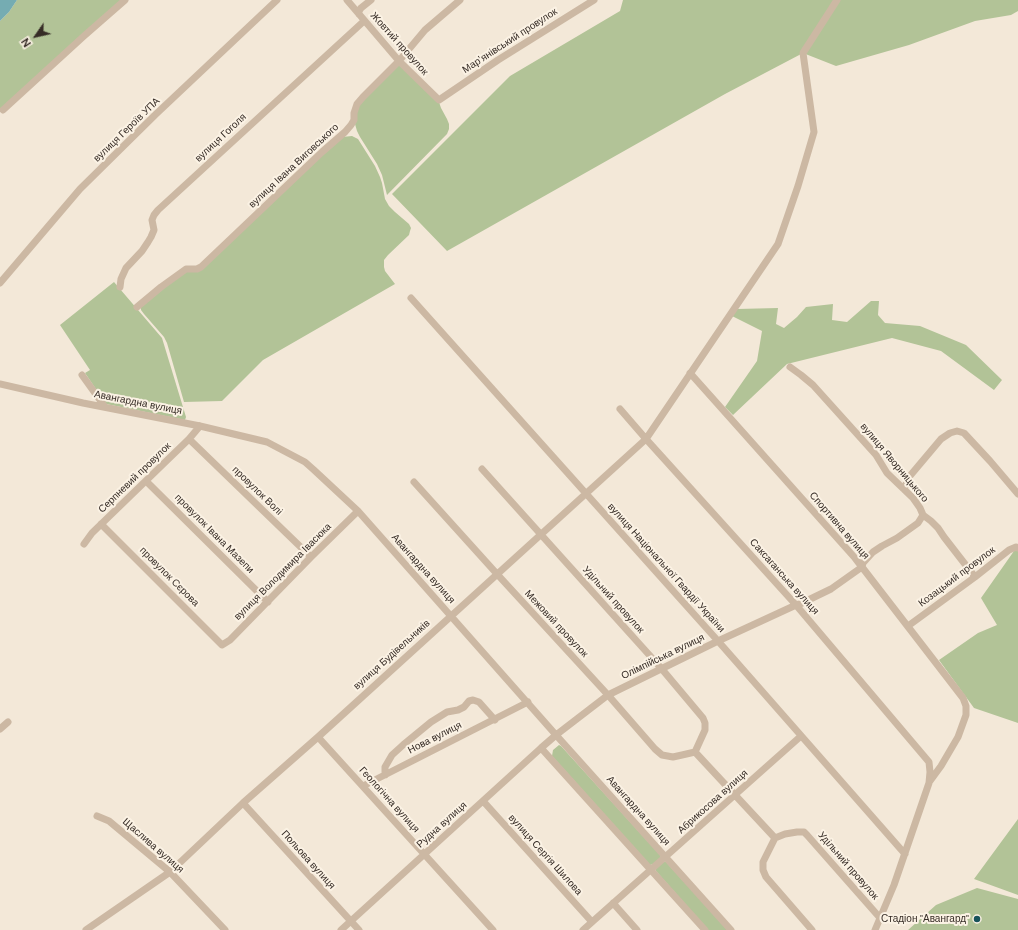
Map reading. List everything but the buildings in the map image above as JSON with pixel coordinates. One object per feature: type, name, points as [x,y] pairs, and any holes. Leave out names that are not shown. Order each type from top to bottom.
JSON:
[{"type":"street","points":[[2,110],[125,0]]},
{"type":"street","name":"вулиця Героїв УПА","points":[[0,283],[80,189],[160,110],[277,0]]},
{"type":"street","name":"Жовтий провулок","points":[[347,0],[399,61],[439,100]]},
{"type":"street","points":[[359,14],[361,8],[371,0]]},
{"type":"street","name":"вулиця Івана Виговського","points":[[137,307],[186,269],[196,269],[201,267],[345,132],[354,120],[354,113],[357,104],[363,97],[399,61],[425,30],[460,0]]},
{"type":"street","name":"Марʼянівський провулок","points":[[439,100],[498,60],[594,0]]},
{"type":"street","name":"вулиця Будівельників","points":[[86,930],[170,872],[243,803],[318,737],[646,439],[778,244],[798,186],[814,132],[803,53],[837,0]]},
{"type":"street","name":"вулиця Гоголя","points":[[120,287],[126,268],[148,242],[154,230],[152,220],[158,210],[364,21]]},
{"type":"street","name":"вулиця Національної Гвардії України","points":[[411,298],[718,641],[905,854]]},
{"type":"street","name":"вулиця Яворницького","points":[[790,367],[801,374],[813,385],[876,455],[887,472],[913,498],[920,508],[923,516],[938,528],[975,577]]},
{"type":"street","name":"Спортивна вулиця","points":[[690,373],[855,558],[964,698],[966,716],[958,737],[929,783]]},
{"type":"street","points":[[82,375],[105,407]]},
{"type":"street","name":"Авангардна вулиця","points":[[0,384],[200,426],[267,442],[305,462],[358,512],[732,930]]},
{"type":"street","name":"Саксаганська вулиця","points":[[620,409],[796,605],[929,762],[929,783]]},
{"type":"street","name":"Серпневий провулок","points":[[84,544],[92,533],[189,439],[200,426]]},
{"type":"street","points":[[904,489],[909,477],[941,439],[950,433],[957,431],[964,434],[990,461],[1018,494]]},
{"type":"street","name":"провулок Волі","points":[[189,439],[311,557]]},
{"type":"street","name":"Удільний провулок","points":[[482,469],[661,668],[703,718],[705,723],[704,730],[695,752]]},
{"type":"street","name":"провулок Івана Мазепи","points":[[146,481],[268,602]]},
{"type":"street","name":"Межовий провулок","points":[[414,482],[608,695],[655,749],[662,754],[673,757],[695,752]]},
{"type":"street","name":"вулиця Володимира Івасюка","points":[[222,645],[230,640],[311,557],[358,512]]},
{"type":"street","name":"Олімпійська вулиця","points":[[556,735],[608,695],[661,668],[831,589],[862,567],[863,562],[873,552],[918,523],[923,516]]},
{"type":"street","name":"провулок Сєрова","points":[[102,524],[222,645]]},
{"type":"street","name":"Козацький провулок","points":[[908,626],[1012,548],[1018,548]]},
{"type":"street","name":"Нова вулиця","points":[[385,775],[385,767],[392,755],[403,745],[431,722],[447,712],[464,707],[469,701],[473,700],[479,702],[495,720]]},
{"type":"street","name":"Нова вулиця","points":[[363,786],[528,702]]},
{"type":"street","points":[[0,729],[8,722]]},
{"type":"street","name":"Рудна вулиця","points":[[341,930],[556,735]]},
{"type":"street","name":"Абрикосова вулиця","points":[[583,930],[801,736]]},
{"type":"street","name":"Геологічна вулиця","points":[[318,737],[493,930]]},
{"type":"street","points":[[541,748],[705,930]]},
{"type":"street","points":[[695,752],[775,838],[763,862],[763,870],[766,877],[812,930]]},
{"type":"street","points":[[875,930],[894,885],[929,783]]},
{"type":"street","name":"вулиця Сергія Шилова","points":[[483,801],[592,922]]},
{"type":"street","name":"Польова вулиця","points":[[243,803],[359,930]]},
{"type":"street","name":"Щаслива вулиця","points":[[97,816],[109,821],[170,872],[225,930]]},
{"type":"street","name":"Удільний провулок","points":[[775,838],[796,832],[804,832],[807,834],[880,919]]},
{"type":"street","points":[[613,903],[637,930]]},
{"type":"green space","points":[[17,0],[123,0],[0,110],[0,21],[9,12]]},
{"type":"green space","points":[[623,0],[1018,0],[1018,11],[1011,15],[975,21],[909,45],[836,66],[803,53],[725,94],[447,251],[392,194],[510,76],[620,11]]},
{"type":"green space","points":[[399,64],[439,102],[449,124],[449,129],[447,134],[387,195],[382,175],[360,137],[355,124],[358,105]]},
{"type":"green space","points":[[352,136],[358,139],[375,166],[382,183],[385,199],[389,206],[409,224],[411,228],[409,235],[384,260],[385,271],[395,284],[263,360],[222,401],[184,402],[167,343],[164,337],[141,310],[141,307],[184,272],[197,271],[342,137]]},
{"type":"green space","points":[[114,282],[162,338],[186,417],[185,420],[106,404],[85,373],[90,370],[60,325]]},
{"type":"green space","points":[[871,301],[879,301],[878,315],[885,323],[920,326],[966,345],[1002,380],[994,390],[941,351],[892,338],[787,364],[733,415],[725,407],[757,361],[762,331],[732,316],[737,309],[778,308],[776,324],[784,328],[806,307],[833,304],[832,320],[847,322]]},
{"type":"green space","points":[[1018,550],[1018,723],[974,708],[939,660],[978,633],[997,625],[981,598],[1014,551]]},
{"type":"green space","points":[[559,745],[661,856],[654,864],[650,865],[552,756],[553,750]]},
{"type":"green space","points":[[1018,819],[1018,895],[974,879]]},
{"type":"green space","points":[[663,862],[666,862],[728,930],[708,930],[656,871],[656,869]]},
{"type":"green space","name":"Стадіон \"Авангард\"","points":[[977,888],[1018,899],[1018,930],[908,930],[936,905]]},
{"type":"water","points":[[0,0],[17,0],[9,12],[0,21]]},
{"type":"place","name":"Стадіон \"Авангард\"","points":[[977,919]]}]
